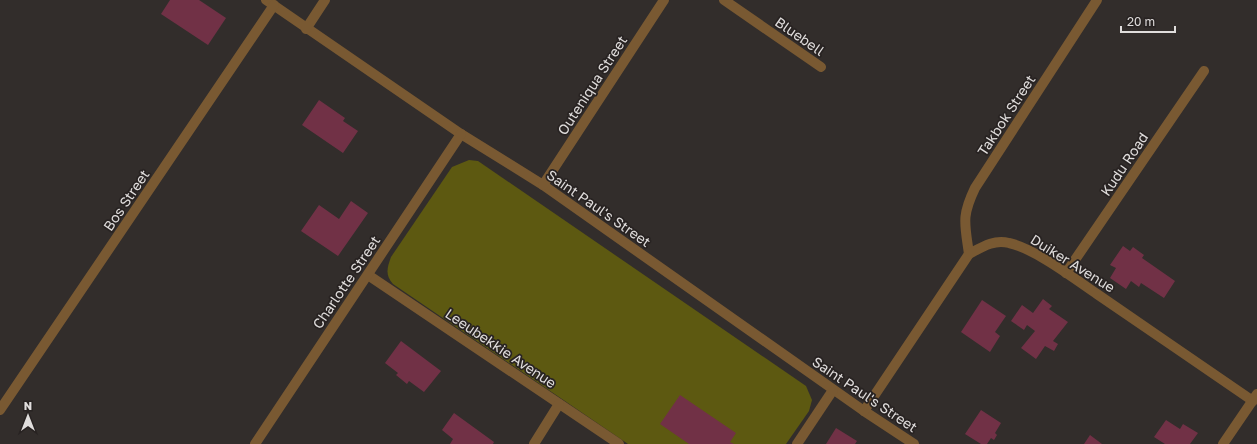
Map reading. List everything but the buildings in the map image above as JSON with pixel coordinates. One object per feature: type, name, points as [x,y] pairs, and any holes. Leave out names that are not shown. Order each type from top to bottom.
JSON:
[{"type":"street","points":[[306,29],[325,0]]},
{"type":"street","name":"Outeniqua Street","points":[[543,186],[664,0]]},
{"type":"street","name":"Bluebell","points":[[724,0],[821,67]]},
{"type":"street","name":"Takbok Street","points":[[969,254],[965,222],[966,208],[975,188],[1097,0]]},
{"type":"street","name":"Saint Paul's Street","points":[[270,3],[461,134],[543,186],[864,412],[914,444]]},
{"type":"street","name":"Bos Street","points":[[0,410],[270,3]]},
{"type":"street","name":"Kudu Road","points":[[1066,273],[1204,71]]},
{"type":"street","name":"Charlotte Street","points":[[255,444],[461,134]]},
{"type":"street","name":"Duiker Avenue","points":[[864,412],[969,254],[987,244],[998,242],[1009,242],[1024,248],[1066,273],[1255,397]]},
{"type":"street","name":"Leeubekkie Avenue","points":[[368,275],[619,444]]},
{"type":"street","points":[[797,444],[833,390]]},
{"type":"street","points":[[1223,444],[1255,397]]},
{"type":"street","points":[[534,444],[559,404]]},
{"type":"shaded area","points":[[469,160],[478,161],[806,386],[812,400],[809,411],[786,444],[628,444],[393,284],[390,281],[388,274],[388,265],[391,257],[452,167]]}]
